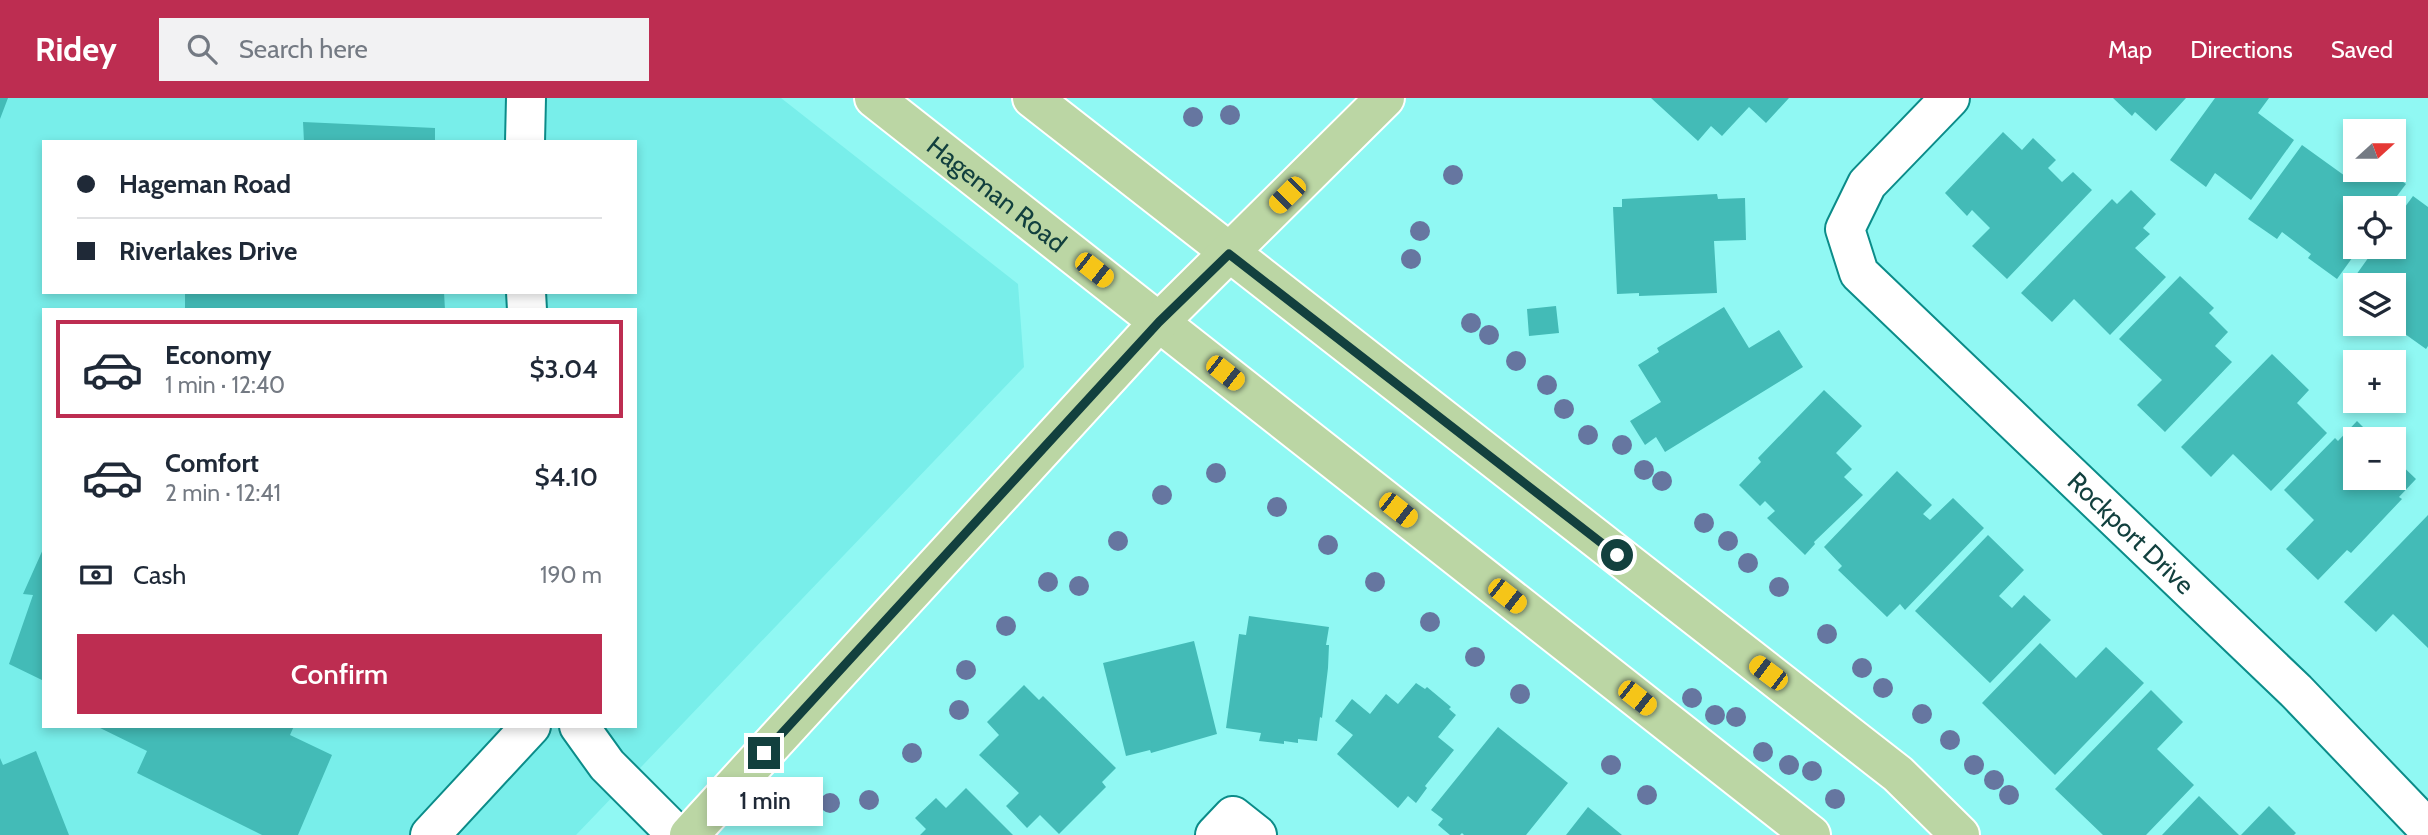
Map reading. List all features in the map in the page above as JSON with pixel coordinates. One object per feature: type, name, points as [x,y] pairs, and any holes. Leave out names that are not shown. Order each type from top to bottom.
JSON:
[{"type":"main road","name":"Hageman Road","points":[[874,98],[1811,835]]},
{"type":"main road","points":[[1032,98],[1898,774],[1960,835]]},
{"type":"main road","points":[[689,835],[1159,322],[1385,98]]},
{"type":"street","points":[[525,140],[526,98]]},
{"type":"street","name":"Rockport Drive","points":[[1950,98],[1867,184],[1845,229],[1859,273],[2296,691],[2428,829]]},
{"type":"street","points":[[430,835],[529,728]]},
{"type":"street","points":[[580,728],[607,765],[677,835]]},
{"type":"shaded area","points":[[0,98],[781,98],[1018,284],[1024,367],[576,835],[0,835]]},
{"type":"building","points":[[0,98],[8,98],[0,119]]},
{"type":"building","points":[[1651,98],[1789,98],[1766,123],[1749,107],[1722,136],[1711,126],[1698,141]]},
{"type":"building","points":[[2113,98],[2186,98],[2156,131],[2135,112],[2132,116]]},
{"type":"building","points":[[2215,98],[2269,98],[2258,113],[2294,140],[2251,200],[2215,173],[2206,187],[2170,160]]},
{"type":"building","points":[[303,122],[435,128],[435,140],[304,140]]},
{"type":"building","points":[[2003,132],[2022,150],[2033,138],[2056,160],[2048,168],[2062,182],[2073,172],[2092,190],[2007,279],[1972,246],[1990,228],[1972,210],[1967,216],[1945,193]]},
{"type":"building","points":[[2302,145],[2343,175],[2343,182],[2406,184],[2397,196],[2343,196],[2343,259],[2351,259],[2337,279],[2308,258],[2311,254],[2282,232],[2277,239],[2248,219]]},
{"type":"building","points":[[2131,190],[2156,214],[2143,228],[2150,234],[2135,248],[2166,277],[2110,335],[2074,299],[2052,322],[2021,293],[2112,199],[2117,204]]},
{"type":"building","points":[[1717,194],[1718,199],[1745,198],[1746,240],[1714,241],[1717,293],[1639,296],[1639,293],[1617,294],[1613,207],[1622,207],[1622,199]]},
{"type":"building","points":[[2413,196],[2428,207],[2426,349],[2406,335],[2406,273],[2357,273],[2367,259],[2406,259],[2406,206]]},
{"type":"building","points":[[2180,276],[2214,308],[2209,313],[2228,332],[2215,346],[2232,362],[2165,432],[2137,405],[2162,380],[2119,339]]},
{"type":"building","points":[[185,294],[444,294],[445,308],[185,308]]},
{"type":"building","points":[[1556,306],[1559,333],[1529,336],[1527,309]]},
{"type":"building","points":[[1724,307],[1749,348],[1779,330],[1803,367],[1665,452],[1656,437],[1645,445],[1630,421],[1661,402],[1638,365],[1659,352],[1657,348]]},
{"type":"building","points":[[2272,354],[2309,390],[2297,403],[2327,433],[2271,491],[2233,454],[2211,477],[2181,447]]},
{"type":"building","points":[[1824,390],[1862,426],[1836,453],[1852,469],[1844,477],[1863,495],[1814,542],[1805,555],[1767,518],[1775,511],[1765,501],[1760,506],[1739,485],[1761,462],[1758,458]]},
{"type":"building","points":[[2357,421],[2363,427],[2351,427]]},
{"type":"building","points":[[2343,436],[2343,490],[2406,490],[2399,497],[2402,499],[2351,553],[2347,550],[2318,580],[2286,549],[2314,520],[2284,490],[2335,438],[2338,441]]},
{"type":"building","points":[[2406,469],[2416,479],[2406,490]]},
{"type":"building","points":[[1897,471],[1932,505],[1923,514],[1930,520],[1953,498],[1984,528],[1905,610],[1900,604],[1887,617],[1838,570],[1842,566],[1824,547]]},
{"type":"building","points":[[2428,515],[2428,648],[2393,614],[2376,632],[2344,602]]},
{"type":"building","points":[[1988,535],[2024,570],[1999,596],[2012,608],[2024,595],[2051,620],[1990,683],[1915,611]]},
{"type":"building","points":[[42,551],[42,680],[9,664],[33,595],[23,594]]},
{"type":"building","points":[[1249,616],[1329,627],[1326,645],[1329,645],[1328,668],[1317,741],[1298,739],[1298,743],[1284,741],[1284,744],[1259,741],[1261,733],[1226,728],[1239,634],[1246,635]]},
{"type":"building","points":[[1194,641],[1217,734],[1151,753],[1150,750],[1126,756],[1103,663]]},
{"type":"building","points":[[2040,643],[2076,678],[2106,647],[2144,683],[2055,775],[1982,703]]},
{"type":"building","points":[[1416,683],[1425,689],[1427,687],[1451,707],[1449,709],[1456,715],[1438,737],[1454,750],[1425,786],[1427,788],[1416,803],[1408,796],[1398,808],[1337,754],[1353,735],[1335,721],[1352,699],[1370,714],[1386,694],[1398,704]]},
{"type":"building","points":[[1024,685],[1039,700],[1043,696],[1116,768],[1102,782],[1106,787],[1059,834],[1040,815],[1027,828],[1006,806],[1019,793],[979,755],[999,735],[987,722]]},
{"type":"building","points":[[2151,690],[2183,722],[2157,749],[2194,785],[2146,835],[2103,835],[2055,789]]},
{"type":"building","points":[[1498,727],[1568,783],[1526,835],[1450,835],[1438,825],[1443,819],[1431,810]]},
{"type":"building","points":[[100,728],[293,728],[290,735],[332,755],[298,835],[262,835],[137,773],[147,751]]},
{"type":"building","points":[[36,751],[69,835],[0,835],[0,758],[3,765]]},
{"type":"building","points":[[966,788],[1013,835],[920,835],[926,829],[915,818],[936,798],[946,808]]},
{"type":"building","points":[[2199,796],[2239,835],[2162,835]]},
{"type":"building","points":[[2269,806],[2296,833],[2241,835]]},
{"type":"building","points":[[1588,807],[1622,835],[1566,835]]},
{"type":"route","points":[[764,753],[1159,322],[1229,254],[1617,555]]}]
